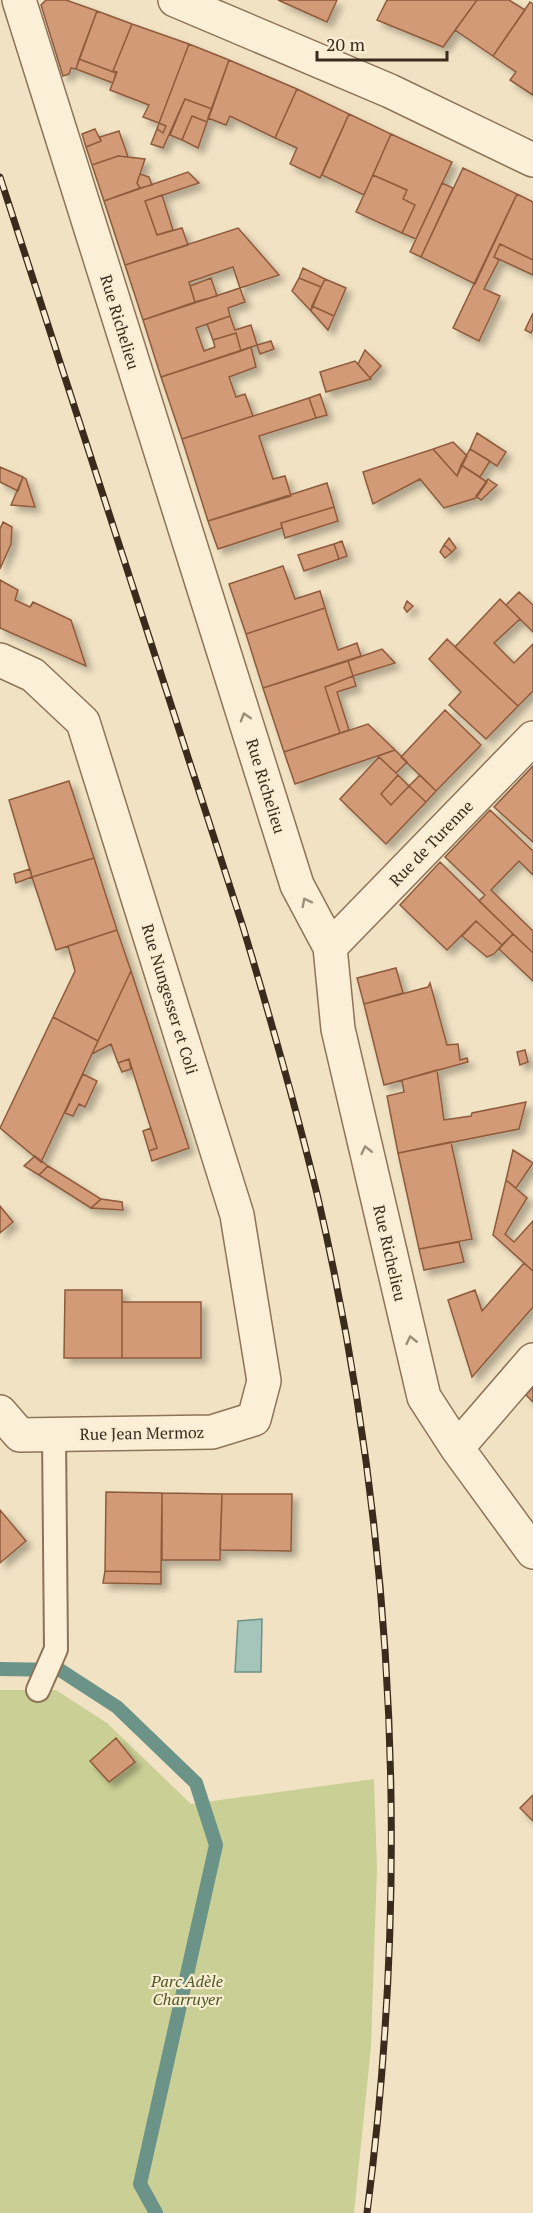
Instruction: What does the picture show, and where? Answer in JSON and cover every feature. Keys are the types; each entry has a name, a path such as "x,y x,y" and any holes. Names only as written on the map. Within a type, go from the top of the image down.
{"street":[{"name":"Rue Richelieu","path":"19,0 297,885 330,947 338,1029 424,1397 457,1448 533,1552"},
{"path":"175,0 390,90 532,158"},
{"name":"Rue Nungesser et Coli","path":"0,660 33,675 83,722 237,1215 264,1381"},
{"name":"Rue de Turenne","path":"330,947 533,738"},
{"path":"457,1448 533,1360"},
{"name":"Rue Jean Mermoz","path":"0,1412 20,1435 212,1432 254,1419 264,1381"}],"lane":[{"path":"38,1690 56,1649 54,1435"}],"green space":[{"name":"Parc Adèle Charruyer","path":"0,1690 56,1690 107,1723 191,1804 374,1779 377,1868 371,2047 354,2213 0,2213"}],"water":[{"path":"262,1619 261,1672 235,1672 238,1621"}],"building":[{"path":"46,0 66,0 97,11 76,69 71,68 69,74 63,76 41,5"},
{"path":"278,0 337,0 327,22"},
{"path":"387,0 477,0 443,47 377,20"},
{"path":"477,0 509,0 525,10 493,56 455,30"},
{"path":"530,2 533,4 533,95 510,80 516,72 493,56"},
{"path":"97,11 132,24 113,71 116,73 79,59"},
{"path":"132,24 189,44 159,123 143,117 149,105 110,90 117,72 113,71"},
{"path":"189,44 229,60 212,109 185,99 163,148 151,144 157,129 163,133 166,126 159,123"},
{"path":"79,59 116,73 113,83 76,69"},
{"path":"229,60 297,89 275,138 230,116 226,125 208,118"},
{"path":"297,89 349,114 320,178 290,164 297,148 275,138"},
{"path":"185,99 212,109 207,122 192,116 182,140 170,135"},
{"path":"349,114 391,134 364,195 322,175"},
{"path":"192,116 207,122 198,148 182,140"},
{"path":"159,123 166,126 163,133 157,129"},
{"path":"95,129 101,141 86,147 82,134"},
{"path":"119,131 128,157 118,156 92,165 86,147 101,141 100,137"},
{"path":"391,134 452,162 416,239 402,233 415,205 403,199 407,190 373,175"},
{"path":"118,156 145,159 137,183 140,188 104,201 92,165"},
{"path":"463,168 517,194 475,284 421,257"},
{"path":"188,172 199,183 145,201 157,235 182,228 188,245 125,265 104,201"},
{"path":"140,174 149,177 152,185 140,188 137,183"},
{"path":"373,175 407,190 403,199 415,205 402,233 356,212"},
{"path":"442,183 453,188 421,257 410,252"},
{"path":"517,194 533,202 533,260 500,244 494,257 499,260 484,289 500,296 479,341 453,328"},
{"path":"162,195 173,230 157,235 145,201"},
{"path":"238,228 279,275 240,288 233,267 189,282 195,302 143,320 125,265"},
{"path":"500,244 533,260 533,275 494,257"},
{"path":"303,268 325,279 321,287 299,278"},
{"path":"211,278 217,296 195,302 190,286"},
{"path":"299,278 321,287 311,311 292,291"},
{"path":"325,279 346,288 334,316 312,306"},
{"path":"240,288 245,302 228,308 230,316 196,328 204,351 215,347 213,340 236,333 241,351 161,377 143,320"},
{"path":"312,306 334,316 328,330 311,311"},
{"path":"533,313 533,329 531,333 525,330"},
{"path":"230,316 235,330 251,325 257,345 241,351 236,333 213,340 207,324"},
{"path":"271,341 274,349 260,354 257,345"},
{"path":"251,347 256,367 229,377 236,397 245,394 253,416 182,439 161,377"},
{"path":"365,350 381,366 370,378 358,364"},
{"path":"355,361 371,379 326,392 320,372"},
{"path":"320,394 327,415 316,418 309,398"},
{"path":"309,398 316,418 259,436 273,479 285,476 291,496 208,521 182,439"},
{"path":"477,433 506,452 497,466 470,449"},
{"path":"453,442 467,456 457,476 433,449"},
{"path":"433,449 457,476 461,465 487,482 476,498 444,508 420,479 373,504 363,472"},
{"path":"470,449 490,461 480,477 461,465"},
{"path":"0,467 23,477 18,491 0,482"},
{"path":"23,477 26,479 35,507 11,505"},
{"path":"488,479 497,485 481,500 476,496"},
{"path":"327,483 334,507 281,523 282,528 218,549 208,521"},
{"path":"334,507 338,521 285,538 281,523"},
{"path":"3,522 12,527 11,544 0,569 0,529"},
{"path":"449,538 456,548 452,552 444,545"},
{"path":"342,541 347,556 339,559 334,544"},
{"path":"334,544 339,559 304,571 298,555"},
{"path":"444,545 452,552 445,558 440,552"},
{"path":"283,566 295,599 320,591 325,608 246,634 229,584"},
{"path":"0,580 18,590 15,600 30,607 33,602 71,620 86,666 0,628"},
{"path":"519,592 533,605 533,632 506,605"},
{"path":"500,599 520,619 494,643 514,663 533,644 533,691 518,706 455,647"},
{"path":"407,601 413,606 407,612 404,608"},
{"path":"325,608 338,650 357,643 361,656 263,688 246,634"},
{"path":"447,639 518,706 486,739 449,705 461,692 429,659"},
{"path":"382,649 395,663 353,676 348,661"},
{"path":"348,661 353,676 325,687 340,733 284,752 263,688"},
{"path":"353,676 356,686 337,692 349,730 340,733 325,687"},
{"path":"445,710 481,745 436,791 401,757"},
{"path":"368,724 395,750 295,784 284,752"},
{"path":"395,750 407,762 396,773 378,756"},
{"path":"379,757 398,775 381,794 391,805 409,786 426,802 386,844 340,799"},
{"path":"533,766 533,842 494,807"},
{"path":"398,775 409,786 391,805 381,794"},
{"path":"420,775 436,791 426,802 409,786"},
{"path":"69,781 94,858 32,877 9,800"},
{"path":"490,810 533,851 533,875 519,861 491,890 533,931 533,953 479,901 485,895 445,857"},
{"path":"94,858 117,930 56,950 32,877"},
{"path":"440,862 513,934 502,945 476,921 447,950 400,905"},
{"path":"30,869 32,877 16,883 14,874"},
{"path":"476,921 502,945 494,954 487,957 462,936"},
{"path":"117,930 131,971 98,1041 53,1017 75,971 68,946"},
{"path":"513,934 533,953 533,981 499,949"},
{"path":"396,968 403,993 364,1004 357,978"},
{"path":"131,971 189,1148 152,1161 149,1151 157,1148 129,1059 118,1063 111,1044 92,1054"},
{"path":"430,983 447,1045 458,1044 460,1060 467,1058 468,1062 384,1085 364,1004 428,987"},
{"path":"53,1017 98,1041 41,1162 0,1128"},
{"path":"525,1050 528,1062 520,1065 517,1052"},
{"path":"129,1059 131,1069 122,1072 118,1063"},
{"path":"437,1070 444,1120 471,1116 472,1113 526,1102 519,1129 398,1153 387,1096 404,1092 402,1080"},
{"path":"83,1074 97,1081 85,1107 79,1104 73,1116 65,1113"},
{"path":"151,1128 157,1148 149,1151 143,1131"},
{"path":"451,1142 472,1239 419,1249 398,1153"},
{"path":"513,1150 533,1163 516,1188 506,1180"},
{"path":"35,1156 48,1166 39,1175 24,1166"},
{"path":"48,1166 101,1199 91,1208 39,1175"},
{"path":"506,1180 527,1198 505,1234 514,1242 533,1221 533,1271 493,1235"},
{"path":"101,1199 122,1202 123,1210 91,1208"},
{"path":"0,1206 13,1222 0,1233"},
{"path":"459,1242 464,1262 424,1270 419,1249"},
{"path":"524,1263 533,1271 533,1307 472,1377 448,1300 475,1290 482,1311"},
{"path":"65,1290 122,1290 122,1358 64,1358"},
{"path":"122,1302 201,1302 201,1358 122,1358"},
{"path":"533,1387 533,1402 526,1395"},
{"path":"106,1492 162,1493 161,1572 105,1571"},
{"path":"162,1493 222,1494 220,1560 162,1560"},
{"path":"222,1494 292,1494 291,1551 220,1550"},
{"path":"0,1510 26,1541 0,1563"},
{"path":"105,1571 161,1572 161,1584 103,1583"},
{"path":"116,1738 135,1762 109,1782 90,1761"},
{"path":"533,1795 533,1821 520,1808"}],"waterway":[{"path":"0,1669 60,1670 117,1707 196,1783 216,1845 140,2184 156,2213"}],"railway":[{"path":"0,177 243,927 310,1164 344,1324 364,1450 379,1577 388,1704 391,1831 389,1958 381,2086 367,2213"}]}
